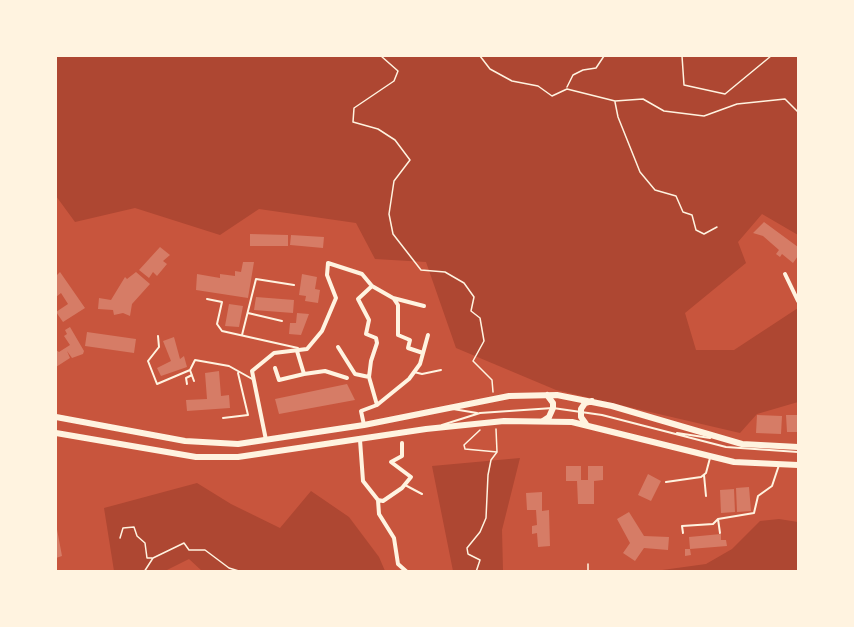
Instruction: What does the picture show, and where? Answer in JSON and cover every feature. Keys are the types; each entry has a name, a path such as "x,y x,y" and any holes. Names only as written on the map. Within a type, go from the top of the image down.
{"main road":[{"path":"56,417 185,441 229,444 266,441 364,425 510,396 546,394 592,401 742,444 798,447"},
{"path":"542,421 549,417 553,408 553,403 546,394"},
{"path":"587,425 580,417 580,411 585,403 592,401"},
{"path":"56,433 196,457 248,456 426,429 504,421 542,421 587,425 710,457 748,464 798,465"}],"street":[{"path":"266,441 252,372 274,353 307,349 322,331 336,298 327,274 328,263 362,274 372,286 393,298 424,306"},
{"path":"785,274 798,301"},
{"path":"372,286 358,299 369,321 366,334 376,338 377,344 371,361 369,378 377,405"},
{"path":"393,298 398,305 398,335 410,340 408,348 423,353"},
{"path":"364,425 361,411 377,405 414,372 428,336"},
{"path":"338,347 355,374 369,378"},
{"path":"297,351 304,374"},
{"path":"275,368 279,380 325,371 347,378"},
{"path":"360,440 363,481 378,500 379,514 394,538 398,564 407,572"},
{"path":"378,500 383,501 405,485 411,477 391,462 402,456 402,443"}],"lane":[{"path":"242,335 256,279 294,285"},
{"path":"207,299 222,302 217,324 222,331 303,350"},
{"path":"248,313 282,321"},
{"path":"158,336 159,347 148,361 157,384 190,370 195,360 229,366 254,380"},
{"path":"414,372 422,374 441,369"},
{"path":"190,370 194,381"},
{"path":"223,418 248,415 238,373"},
{"path":"188,384 186,378 192,375"},
{"path":"450,409 480,413 553,408 580,411 726,447 798,452"},
{"path":"426,429 480,413"},
{"path":"668,432 727,440"},
{"path":"706,496 704,474 710,457"},
{"path":"683,533 682,525 713,524 718,519 754,513 758,496 772,486 779,465"},
{"path":"666,482 704,474"},
{"path":"405,485 422,494"},
{"path":"718,519 720,533"}],"path":[{"path":"365,56 381,56 398,71 394,81 354,108 353,122 378,129 395,140 410,160 394,181 388,214 393,234 421,270 445,272 464,284 474,297 471,311 480,318 484,341 473,361 492,380"},
{"path":"480,56 490,69 512,81 538,86 552,96 567,88 573,75 583,70 596,68 604,56"},
{"path":"682,56 684,85 725,94 771,56"},
{"path":"567,88 615,101 644,99 664,111 704,116 737,104 784,99 798,112"},
{"path":"615,101 618,117 640,172 655,190 676,196 683,212 692,215 696,230 704,234 717,227"},
{"path":"476,572 480,560 468,554 467,548 480,532 486,518 488,475 491,460 497,452 465,449 464,445 482,429"},
{"path":"120,538 123,528 134,527 137,536 145,543 147,558 153,558 184,543 189,550 205,550 229,568 242,572"},
{"path":"144,572 153,558"},
{"path":"588,564 588,572"},
{"path":"250,572 265,572"}],"shaded area":[{"path":"56,56 798,56 798,235 762,214 738,242 746,263 685,313 696,350 734,350 798,308 798,402 757,414 740,433 556,390 456,348 426,262 375,259 356,223 259,209 220,235 135,208 75,222 56,196"},
{"path":"520,458 502,530 503,571 453,571 432,466"},
{"path":"197,483 231,504 280,528 311,491 349,517 379,557 385,571 202,571 189,559 165,571 114,571 104,508"},
{"path":"779,519 798,522 798,571 655,571 706,564 732,549 760,521"}],"building":[{"path":"764,222 798,247 798,256 793,263 782,254 780,257 776,254 779,250 763,236 753,233"},
{"path":"250,234 288,235 288,246 250,246"},
{"path":"291,235 324,237 323,248 290,245"},
{"path":"160,247 170,255 163,261 167,264 157,276 153,272 149,278 139,270"},
{"path":"243,262 254,262 248,298 196,290 197,274 220,278 220,274 235,276 235,271 241,272"},
{"path":"60,272 85,308 63,322 56,312 68,304 61,293 56,297 56,276"},
{"path":"136,272 150,284 132,304 130,316 123,313 114,315 113,310 98,309 99,298 111,300 125,277 127,279"},
{"path":"302,274 317,277 315,289 320,290 318,303 305,301 306,296 299,295"},
{"path":"256,297 294,300 293,313 254,310"},
{"path":"229,304 243,306 239,327 225,326"},
{"path":"297,313 309,314 301,335 289,334 290,323 296,323"},
{"path":"70,327 84,351 83,354 72,358 67,351 70,358 56,367 56,350 59,352 70,345 64,336 67,334 65,330"},
{"path":"87,332 136,339 134,353 85,346"},
{"path":"174,337 180,359 184,356 187,367 161,376 157,368 171,361 163,341"},
{"path":"219,371 221,396 229,395 230,408 187,411 186,400 207,399 205,373"},
{"path":"347,384 355,400 279,414 275,399"},
{"path":"757,415 782,416 781,434 756,433"},
{"path":"786,415 797,415 798,432 787,432"},
{"path":"566,466 581,466 581,480 588,480 588,466 603,466 603,480 594,481 594,504 578,504 577,481 566,481"},
{"path":"648,474 661,481 651,501 638,495"},
{"path":"749,487 751,511 737,512 736,488"},
{"path":"734,489 735,512 721,513 720,490"},
{"path":"542,492 542,511 549,510 550,546 538,547 537,533 532,534 532,526 537,525 536,510 527,510 526,493"},
{"path":"629,512 644,536 669,537 668,550 644,548 635,561 623,553 630,543 617,519"},
{"path":"56,524 62,556 56,558"},
{"path":"721,534 721,540 726,540 727,546 690,549 689,537"},
{"path":"685,549 690,549 691,555 685,556"}]}
